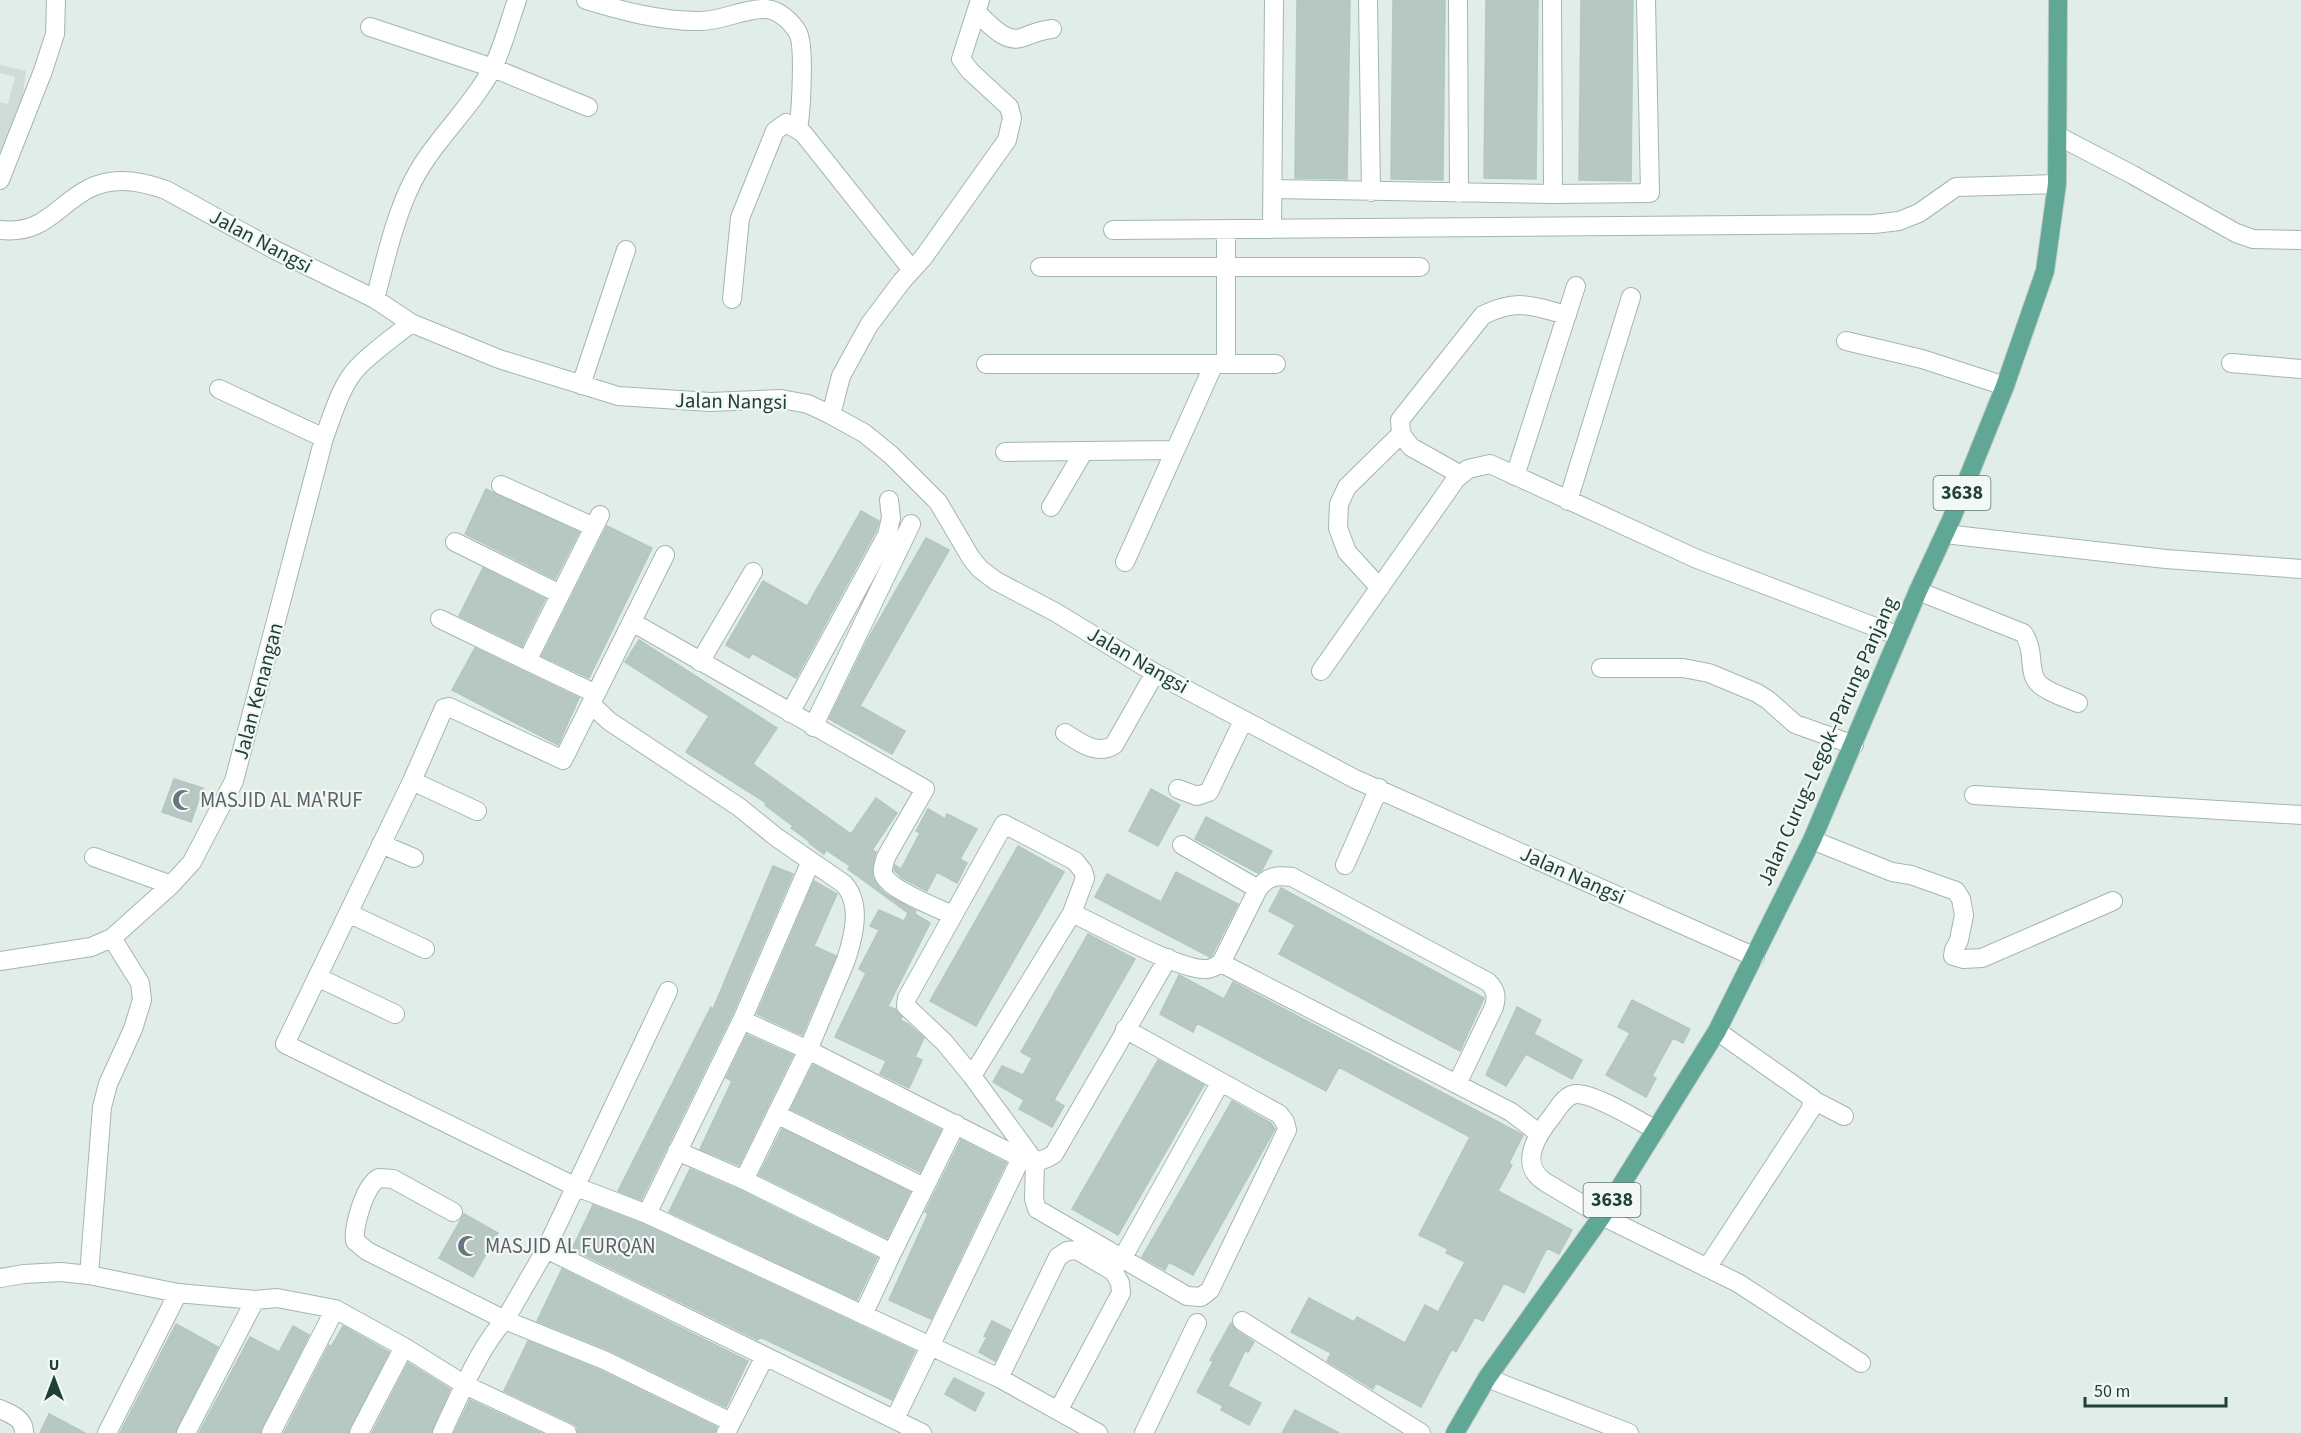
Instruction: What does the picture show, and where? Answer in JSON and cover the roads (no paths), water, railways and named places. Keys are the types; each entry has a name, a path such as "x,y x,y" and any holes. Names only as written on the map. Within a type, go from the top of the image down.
{"main road":[{"name":"Jalan Curug–Legok–Parung Panjang","path":"1455,1433 1487,1378 1602,1216 1717,1031 1812,840 1918,591 1945,534 2005,386 2045,271 2057,184 2058,0"}],"street":[{"path":"0,180 39,82 55,33 56,0"},
{"path":"375,299 409,188 422,165 465,110 493,68 517,0"},
{"path":"586,0 667,20 701,22 768,9 785,16 799,34 801,108 798,129"},
{"path":"1272,229 1274,0"},
{"path":"1368,0 1371,192"},
{"path":"1458,0 1459,193"},
{"path":"1552,0 1553,194"},
{"path":"1273,189 1553,194 1650,193 1646,0"},
{"path":"978,6 1004,37 1021,38 1034,32 1052,29"},
{"path":"831,415 841,376 869,325 952,218 1007,140 1012,118 1010,106 970,70 962,59 978,6"},
{"path":"370,27 493,68 588,107"},
{"path":"732,299 740,218 776,131 786,123 798,129 912,270"},
{"path":"2058,136 2236,233 2253,239 2301,240"},
{"name":"Jalan Nangsi","path":"0,230 27,228 41,224 90,188 131,180 147,183 166,190 275,250 375,299 411,324 500,359 618,396 710,402 781,399 808,404 864,433 891,455 938,502 970,558 980,569 1155,673 1355,779 1755,957"},
{"path":"1113,230 1874,224 1899,221 1919,213 1956,187 2057,184"},
{"path":"1125,562 1175,450 1220,364 1227,229"},
{"path":"581,385 626,250"},
{"path":"1040,267 1420,267"},
{"path":"1515,476 1576,286"},
{"path":"1568,501 1631,297"},
{"path":"1461,475 1411,447 1401,434 1400,420 1483,315 1502,306 1522,303 1567,315"},
{"name":"Jalan Kenangan","path":"0,961 91,947 112,938 171,885 192,862 234,781 324,438 345,387 358,367 411,324"},
{"path":"1846,341 1922,359 2005,386"},
{"path":"2231,363 2301,369"},
{"path":"986,364 1276,364"},
{"path":"219,389 324,438"},
{"path":"1380,588 1347,552 1338,528 1339,504 1347,487 1401,434"},
{"path":"1005,452 1175,450"},
{"path":"1051,507 1084,451"},
{"path":"1321,671 1456,479 1478,465 1490,464 1697,559 1899,636"},
{"path":"501,485 597,521 527,661"},
{"path":"802,720 887,535 891,518 889,500"},
{"path":"802,720 911,524"},
{"path":"1945,534 2166,559 2301,569"},
{"path":"455,542 560,594"},
{"path":"665,555 563,760 446,706 285,1044 574,1186 647,1214 999,1378 1098,1433"},
{"path":"700,662 753,572"},
{"path":"1918,591 2024,633 2031,643 2032,671 2038,683 2078,703"},
{"path":"441,619 527,661 594,699 609,721 746,812 844,884 850,891 856,904 848,952 808,1050 744,1180"},
{"path":"632,622 925,789 886,857 883,874 896,888 952,915"},
{"path":"1601,668 1683,668 1710,673 1757,693 1795,724 1854,745"},
{"path":"1065,733 1093,749 1104,750 1114,745 1155,673"},
{"path":"1178,789 1197,796 1209,792 1243,721"},
{"path":"412,781 477,811"},
{"path":"1345,866 1379,788"},
{"path":"1974,795 2301,815"},
{"path":"972,1076 1072,913 1085,878 1075,861 1004,824 907,998 906,1006 944,1042 972,1076 1028,1160 1037,1209 1187,1296 1201,1297 1210,1290 1287,1130 1286,1122 1280,1114 1125,1029"},
{"path":"1812,840 1892,872 1911,874 1956,891 1961,899 1964,915 1959,940 1953,953 1953,956 1957,958 1982,958 2113,901"},
{"path":"381,843 414,858"},
{"path":"1182,845 1258,889"},
{"path":"94,857 171,885"},
{"path":"647,1214 742,1020 811,861"},
{"path":"1072,913 1167,958 1204,970 1221,963 1258,889 1265,880 1273,876 1292,877 1488,982 1496,993 1496,999 1457,1084"},
{"path":"348,913 425,950"},
{"path":"89,1275 102,1107 108,1084 133,1029 142,1000 140,983 112,938"},
{"path":"742,1020 808,1050 1028,1160 1046,1159 1054,1155 1167,958"},
{"path":"1221,963 1511,1112 1538,1135"},
{"path":"317,977 395,1014"},
{"path":"442,1433 465,1385 497,1328 505,1320 546,1249 668,992"},
{"path":"1717,1031 1813,1100 1844,1116"},
{"path":"1122,1259 1220,1083"},
{"path":"1656,1130 1591,1097 1574,1094 1566,1098 1538,1135 1532,1166 1538,1177 1602,1216 1738,1283 1861,1363"},
{"path":"1707,1268 1811,1109 1813,1100"},
{"path":"776,1114 924,1187"},
{"path":"863,1315 891,1253 956,1124"},
{"path":"677,1151 744,1180 891,1253"},
{"path":"895,1419 930,1346 1028,1160"},
{"path":"453,1212 393,1179 379,1178 370,1185 355,1227 355,1241 367,1251 505,1320 604,1360 729,1428 765,1358"},
{"path":"546,1249 922,1433"},
{"path":"999,1378 1058,1257 1067,1251 1077,1250 1114,1272 1120,1283 1121,1293 1058,1411"},
{"path":"0,1278 41,1272 89,1275 178,1293 255,1300 277,1298 335,1309 404,1347 465,1385 567,1433"},
{"path":"107,1433 178,1293"},
{"path":"186,1433 255,1300"},
{"path":"272,1433 335,1309"},
{"path":"1242,1321 1421,1433"},
{"path":"1144,1433 1197,1323"},
{"path":"359,1433 404,1347"},
{"path":"1487,1378 1629,1433"},
{"path":"0,1409 19,1419 24,1433"}],"place":[{"name":"MASJID AL MA'RUF","path":"183,800"},
{"name":"MASJID AL FURQAN","path":"468,1246"}]}
